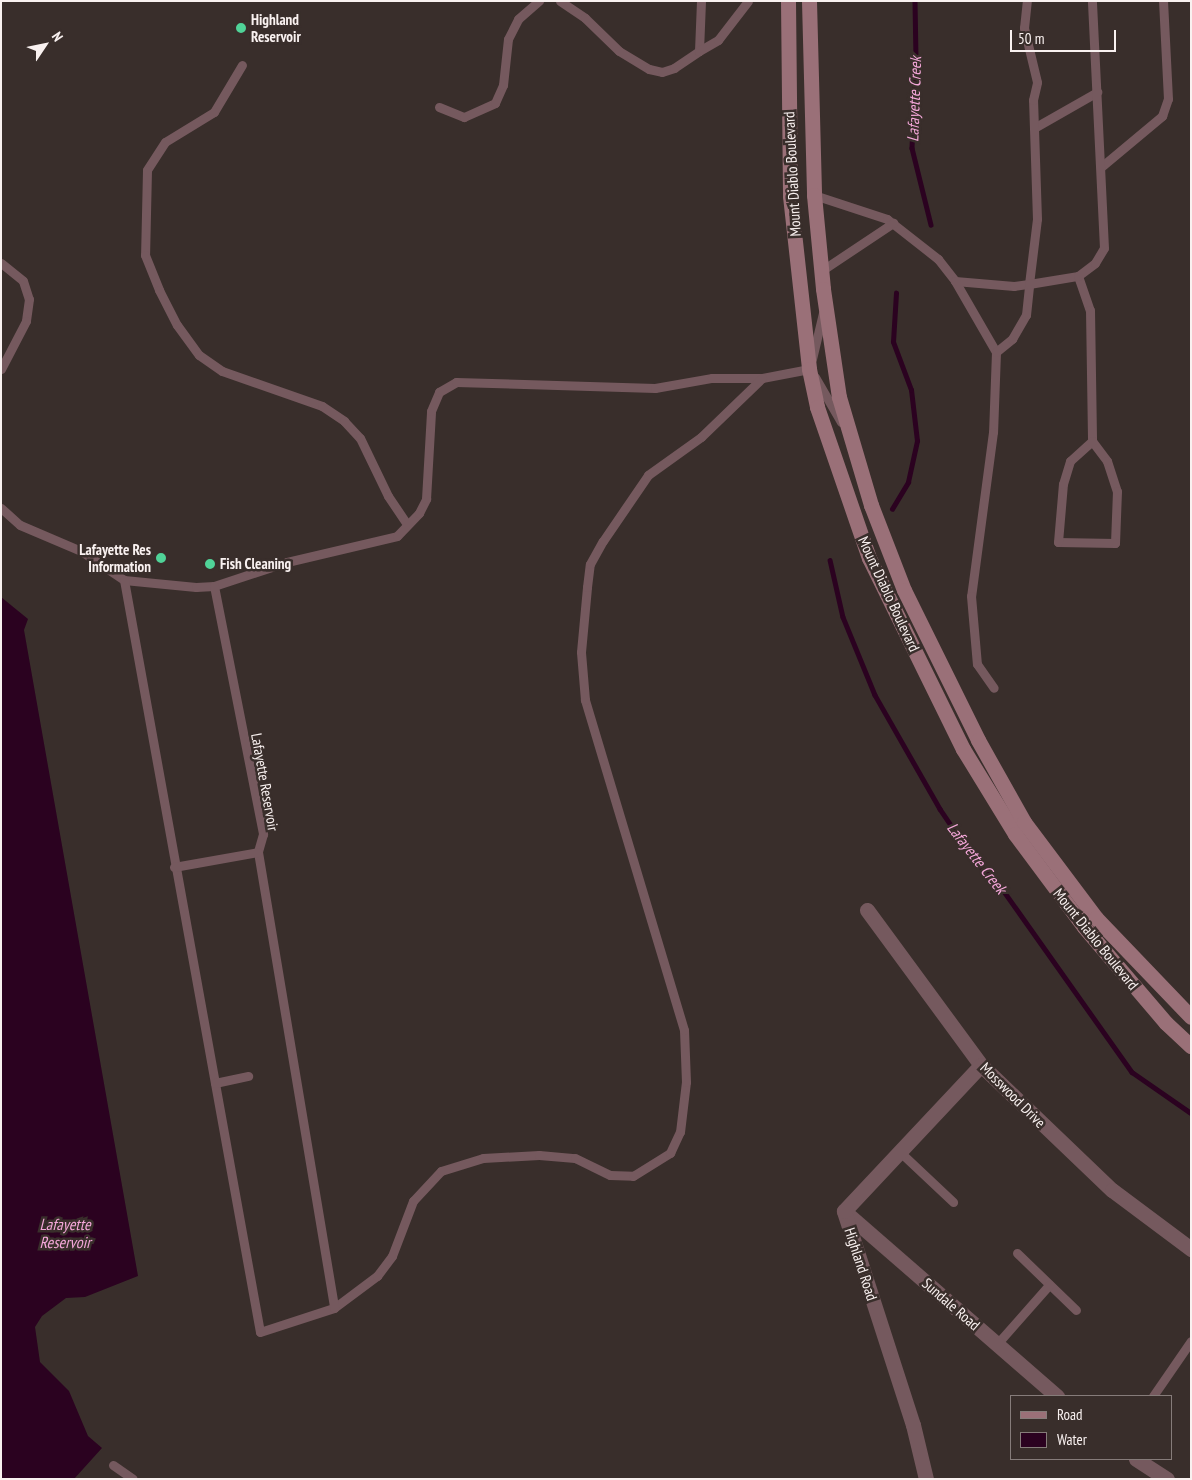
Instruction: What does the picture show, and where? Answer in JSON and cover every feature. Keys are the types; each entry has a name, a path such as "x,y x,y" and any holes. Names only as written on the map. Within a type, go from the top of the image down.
{"main road":[{"name":"Mount Diablo Boulevard","path":"788,1 790,196 810,369 817,407 869,558 963,749 1015,834 1084,927 1166,1023 1191,1046"},
{"name":"Mount Diablo Boulevard","path":"809,1 814,195 825,303 839,397 871,504 904,590 978,740 1024,822 1096,918 1191,1017"}],"street":[{"name":"Mosswood Drive","path":"867,910 981,1065 1112,1190 1191,1249"},
{"name":"Highland Road","path":"926,1479 912,1424 844,1211 981,1065"},
{"name":"Sundale Road","path":"844,1211 1056,1395"},
{"path":"1138,1460 1167,1479"}],"lane":[{"path":"439,107 464,117 495,103 503,85 508,38 518,19 539,1"},
{"path":"560,1 585,18 619,51 649,69 662,72 674,68 718,40 748,1"},
{"path":"699,51 701,1"},
{"path":"996,352 1012,339 1026,315 1037,218 1033,100 1038,82 1024,28 1027,1"},
{"path":"955,281 1014,286 1078,276 1096,262 1104,248 1102,167 1092,1"},
{"path":"1102,167 1162,116 1168,99 1163,1"},
{"path":"242,64 214,112 165,142 147,170 145,255 173,317 199,355 222,371 322,406 344,421 360,438 388,496 407,524"},
{"path":"1034,128 1097,92"},
{"path":"814,195 862,209 893,223 938,259 955,281 996,352 993,432 971,596 977,664 994,688"},
{"path":"821,270 893,223"},
{"path":"1,263 23,280 29,299 26,321 1,369"},
{"path":"1078,276 1090,310 1092,440 1107,461 1117,492 1115,543 1058,542 1063,484 1070,461 1092,440"},
{"path":"825,303 810,369 852,440"},
{"path":"1,508 20,525 81,551 124,580 196,588 214,586 287,562 398,536 419,513 426,499 432,411 439,392 456,382 654,388 712,378 762,378 810,369"},
{"path":"124,580 174,867 260,1332 334,1308 377,1276 392,1256 413,1201 441,1171 483,1158 539,1154 575,1158 610,1175 632,1176 670,1154 680,1132 686,1082 684,1030 585,700 580,652 589,572 603,541 648,475 701,437 762,378"},
{"name":"Lafayette Reservoir","path":"214,586 263,834 258,852 334,1308"},
{"path":"174,867 258,852"},
{"path":"215,1083 248,1076"},
{"path":"900,1152 953,1202"},
{"path":"1017,1254 1076,1310"},
{"path":"997,1344 1049,1284"},
{"path":"1154,1395 1191,1341"},
{"path":"113,1465 133,1479"}],"water":[{"name":"Lafayette Reservoir","path":"1,597 28,619 24,630 138,1276 85,1297 66,1298 42,1316 35,1327 40,1362 69,1391 88,1436 102,1448 74,1479 1,1479"}],"waterway":[{"name":"Lafayette Creek","path":"915,1 916,60 912,148 931,225"},
{"name":"Lafayette Creek","path":"892,509 908,482 917,441 911,390 893,342 896,293"},
{"name":"Lafayette Creek","path":"830,560 843,617 875,695 940,809 974,859 1003,890 1132,1072 1191,1113"}],"place":[{"name":"Highland Reservoir","path":"241,28"},
{"name":"Lafayette Res Information","path":"161,558"},
{"name":"Fish Cleaning","path":"210,564"}]}
